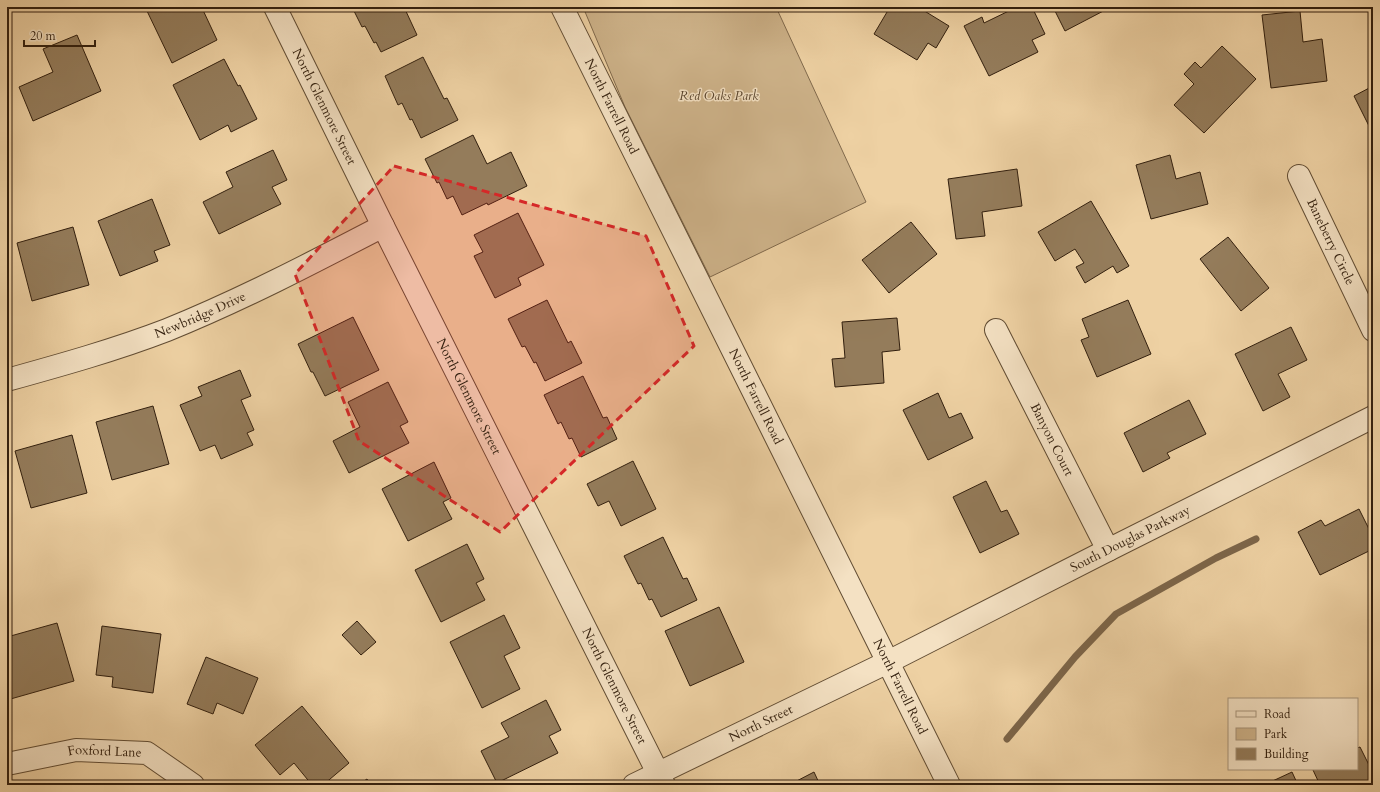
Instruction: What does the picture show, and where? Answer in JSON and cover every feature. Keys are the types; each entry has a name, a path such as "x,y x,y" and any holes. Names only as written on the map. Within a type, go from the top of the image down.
{"street":[{"name":"North Glenmore Street","path":"275,7 383,226 661,779"},
{"name":"North Farrell Road","path":"562,7 949,785"},
{"name":"Baneberry Circle","path":"1299,176 1373,330"},
{"name":"Newbridge Drive","path":"7,380 97,354 165,330 226,305 383,226"},
{"name":"Banyon Court","path":"996,330 1108,550"},
{"name":"South Douglas Parkway","path":"888,662 1373,417"},
{"name":"North Street","path":"634,785 661,779 888,662"},
{"name":"Foxford Lane","path":"7,764 76,750 147,753 193,785"}],"highlighted area":[{"path":"394,166 646,236 694,346 500,532 359,441 295,274"}],"green space":[{"name":"Red Oaks Park","path":"583,7 776,7 866,202 710,277 625,107"}],"building":[{"path":"155,7 194,7 196,11 202,8 217,40 172,63 147,11"},
{"path":"352,7 404,7 417,35 381,52 376,42 374,43 365,26 362,27"},
{"path":"890,7 918,7 949,26 936,48 928,43 917,60 874,34"},
{"path":"1017,7 1032,7 1045,34 1032,40 1038,52 989,76 964,26 982,17 984,23"},
{"path":"1053,7 1111,7 1065,31"},
{"path":"1300,11 1303,42 1322,39 1327,81 1271,88 1262,15"},
{"path":"77,35 101,91 33,121 19,87 53,72 43,49"},
{"path":"1222,46 1256,79 1204,133 1174,105 1194,84 1184,74 1195,62 1201,68"},
{"path":"423,57 444,99 447,98 458,120 421,138 402,103 398,105 385,76"},
{"path":"224,59 238,86 240,85 257,119 231,132 228,125 200,140 173,85"},
{"path":"1373,86 1373,126 1370,128 1354,96"},
{"path":"7,118 11,129 7,130"},
{"path":"473,135 487,164 511,152 527,186 488,205 487,203 462,215 453,196 447,199 425,159"},
{"path":"273,150 287,180 272,187 281,204 219,234 203,202 233,187 226,172"},
{"path":"1170,155 1176,179 1200,172 1208,204 1151,219 1136,165"},
{"path":"1017,169 1022,206 982,212 985,236 956,239 948,179"},
{"path":"152,199 170,245 154,251 158,261 120,276 98,221"},
{"path":"1091,201 1129,266 1117,273 1113,266 1085,283 1076,267 1084,263 1075,249 1055,261 1038,232"},
{"path":"518,213 544,265 518,278 521,285 495,298 474,256 483,252 474,235"},
{"path":"911,222 937,254 889,293 862,260"},
{"path":"73,227 89,285 32,301 17,243"},
{"path":"1228,237 1269,288 1241,311 1200,259"},
{"path":"547,300 568,343 571,341 582,363 545,381 536,362 534,363 525,346 522,347 508,319"},
{"path":"1128,300 1151,354 1097,377 1081,340 1089,337 1082,319"},
{"path":"353,317 379,370 325,396 313,372 311,372 298,344"},
{"path":"897,318 900,350 882,352 884,383 835,387 832,359 845,358 842,322"},
{"path":"1291,327 1307,360 1278,374 1290,397 1263,411 1235,354"},
{"path":"240,370 251,396 241,400 254,430 247,433 253,445 221,459 215,445 200,451 180,405 202,396 198,387"},
{"path":"583,376 603,418 607,417 617,439 581,457 572,438 569,439 561,422 558,424 544,395"},
{"path":"388,382 408,422 400,426 409,443 349,473 333,441 360,427 348,402"},
{"path":"938,393 949,418 961,413 973,438 928,460 903,410"},
{"path":"1189,400 1206,434 1167,453 1170,458 1143,472 1124,433"},
{"path":"153,406 169,464 112,480 96,422"},
{"path":"72,435 87,493 31,508 15,451"},
{"path":"633,461 656,509 621,526 609,501 598,506 587,484"},
{"path":"434,462 451,498 443,502 452,519 408,541 382,489"},
{"path":"986,481 1001,512 1007,510 1019,534 980,553 953,497"},
{"path":"1359,509 1373,537 1373,549 1320,575 1298,532 1321,520 1325,526"},
{"path":"663,537 683,579 687,578 697,600 661,617 652,599 649,600 641,583 638,584 624,556"},
{"path":"467,544 484,579 476,583 485,600 441,622 415,570"},
{"path":"719,607 744,662 690,686 665,631"},
{"path":"504,615 520,648 504,656 520,689 482,708 450,642"},
{"path":"357,621 376,642 361,655 342,635"},
{"path":"57,623 74,681 7,700 7,637"},
{"path":"102,626 161,634 153,693 112,687 113,677 96,675"},
{"path":"206,657 258,678 243,714 217,703 213,714 187,704"},
{"path":"546,700 561,730 549,736 558,753 497,783 481,751 509,737 501,723"},
{"path":"302,706 349,763 323,785 312,785 294,763 280,775 255,745"},
{"path":"1360,747 1373,773 1373,785 1320,785 1313,770 1358,770 1358,748"},
{"path":"814,772 820,785 789,785"},
{"path":"1292,772 1298,785 1264,785"},
{"path":"367,779 371,785 358,785"}],"waterway":[{"path":"1007,739 1075,657 1116,614 1216,558 1256,539"}]}
